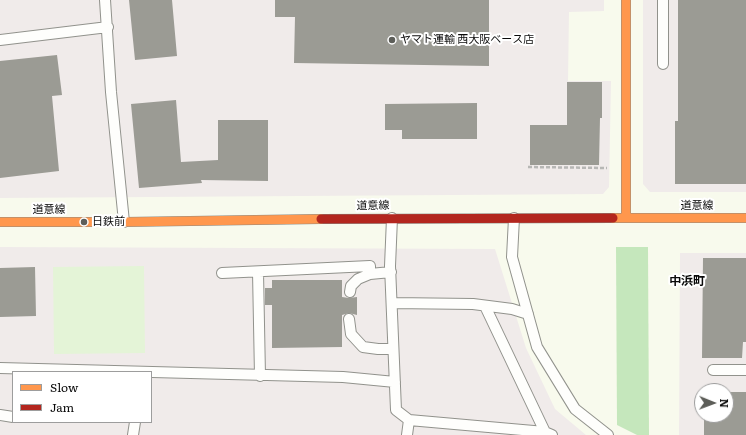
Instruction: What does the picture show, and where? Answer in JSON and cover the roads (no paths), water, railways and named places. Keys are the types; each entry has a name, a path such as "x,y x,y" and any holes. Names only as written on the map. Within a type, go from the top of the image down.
{"street":[{"path":"626,0 626,218"},
{"name":"道意線","path":"0,222 124,222 392,218 746,218"}],"lane":[{"path":"105,0 111,92 124,222"},
{"path":"663,0 663,64"},
{"path":"0,40 108,28"},
{"path":"392,218 391,272 396,410 408,420 548,434"},
{"path":"514,218 512,257 537,347 575,409 608,435"},
{"path":"222,273 370,266 370,274"},
{"path":"258,272 260,376"},
{"path":"350,292 351,286 358,279 370,274 391,272"},
{"path":"392,303 473,304 512,309 528,314"},
{"path":"485,306 548,434"},
{"path":"349,319 351,334 363,348 378,350 394,349"},
{"path":"0,368 104,371"},
{"path":"713,370 746,370"},
{"path":"152,372 343,377 395,382"},
{"path":"0,415 12,417"},
{"path":"407,435 408,420"},
{"path":"133,435 135,423"}],"place":[{"name":"ヤマト運輸 西大阪ベース店","path":"392,40"},
{"name":"日鉄前","path":"84,222"}],"district":[{"name":"中浜町","path":"687,281"}]}
